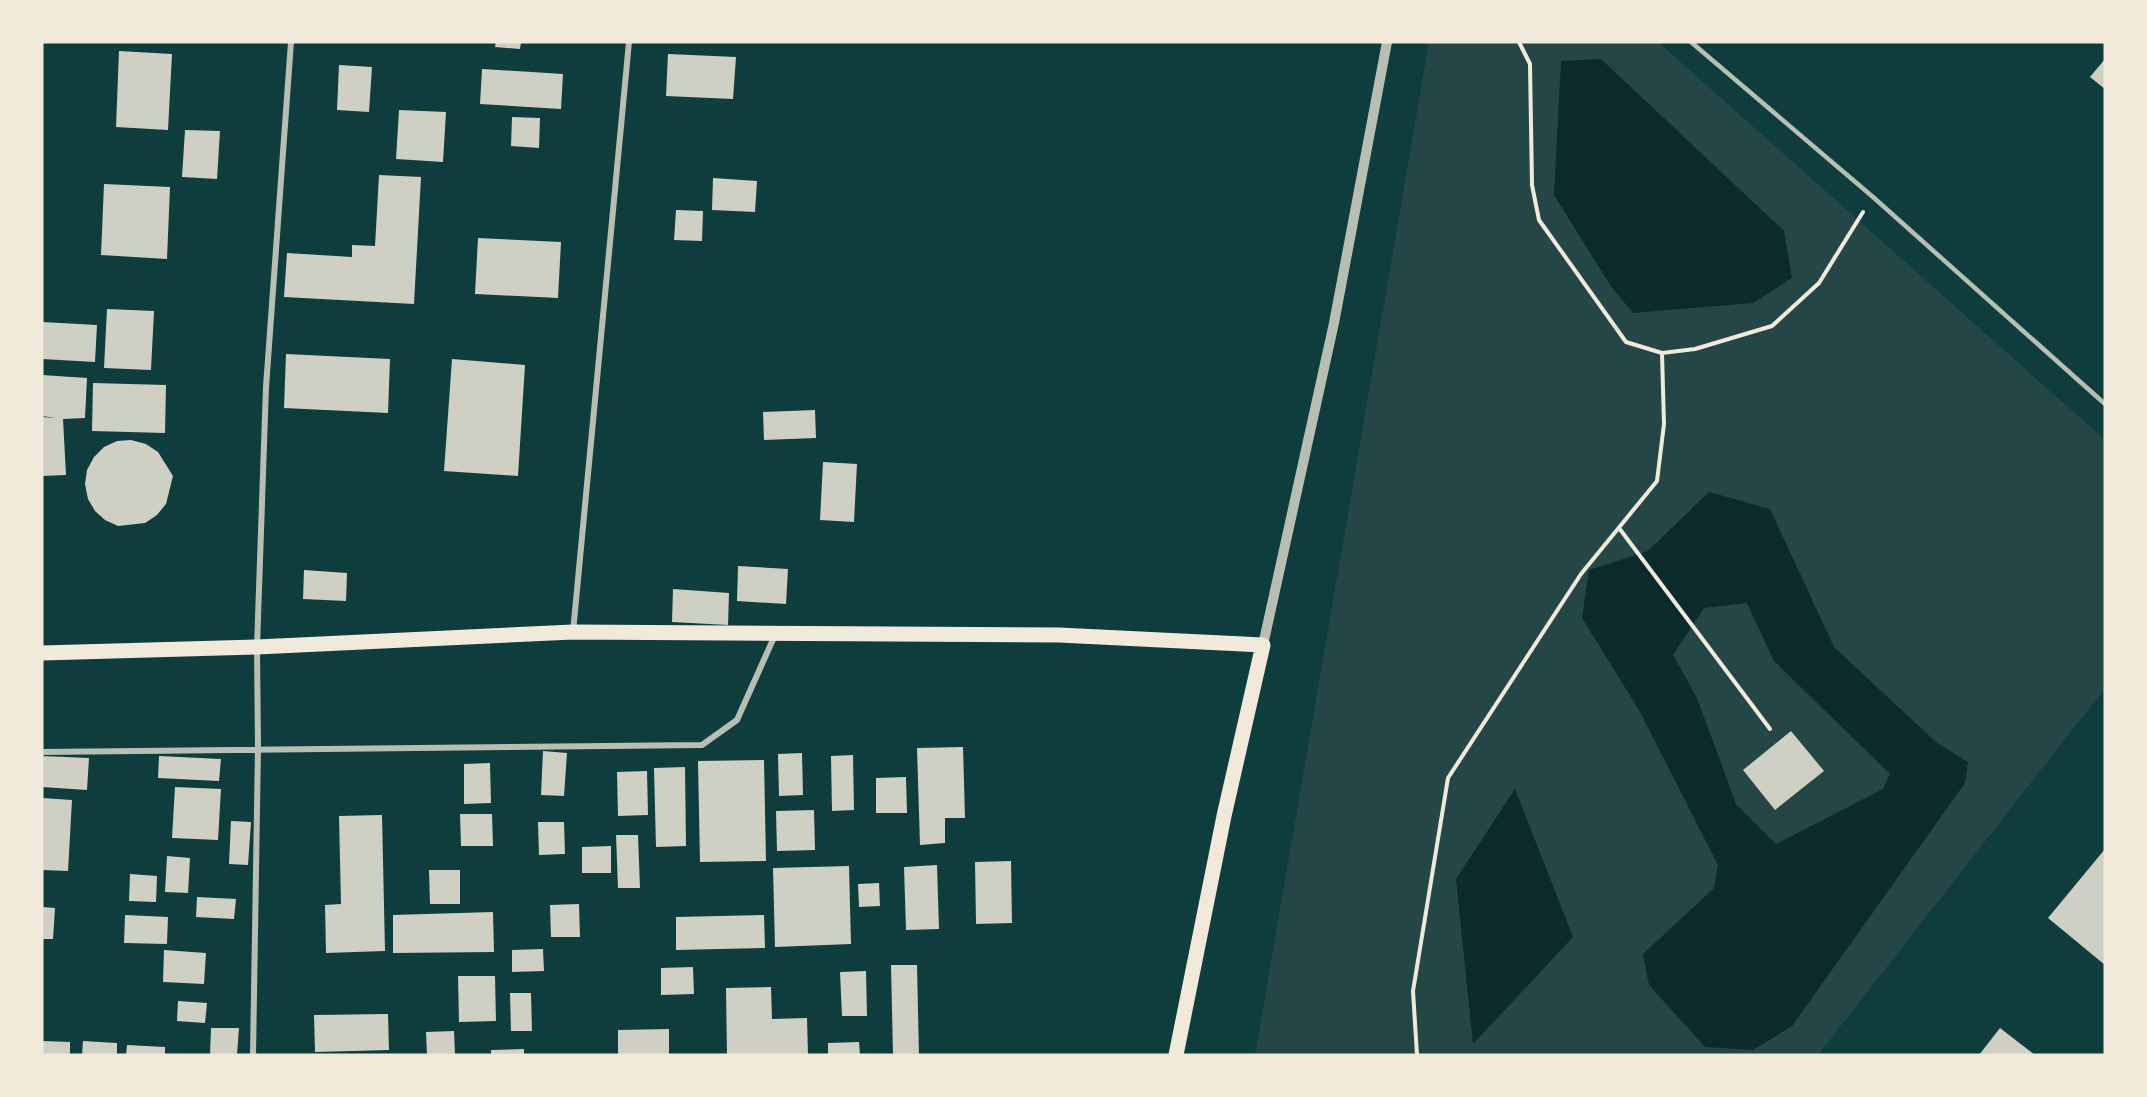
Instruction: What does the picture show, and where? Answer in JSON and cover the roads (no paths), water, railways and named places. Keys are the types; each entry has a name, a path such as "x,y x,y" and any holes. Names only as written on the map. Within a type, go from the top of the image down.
{"main road":[{"path":"42,653 257,647 573,632 1059,635 1263,645 1224,816 1176,1055"}],"street":[{"path":"253,1055 258,748 257,647 266,387 291,42"},
{"path":"573,632 629,42"},
{"path":"1263,645 1334,323 1387,42"},
{"path":"42,752 702,745 736,720 775,634"}],"lane":[{"path":"1691,42 1873,197 2105,404"}]}
